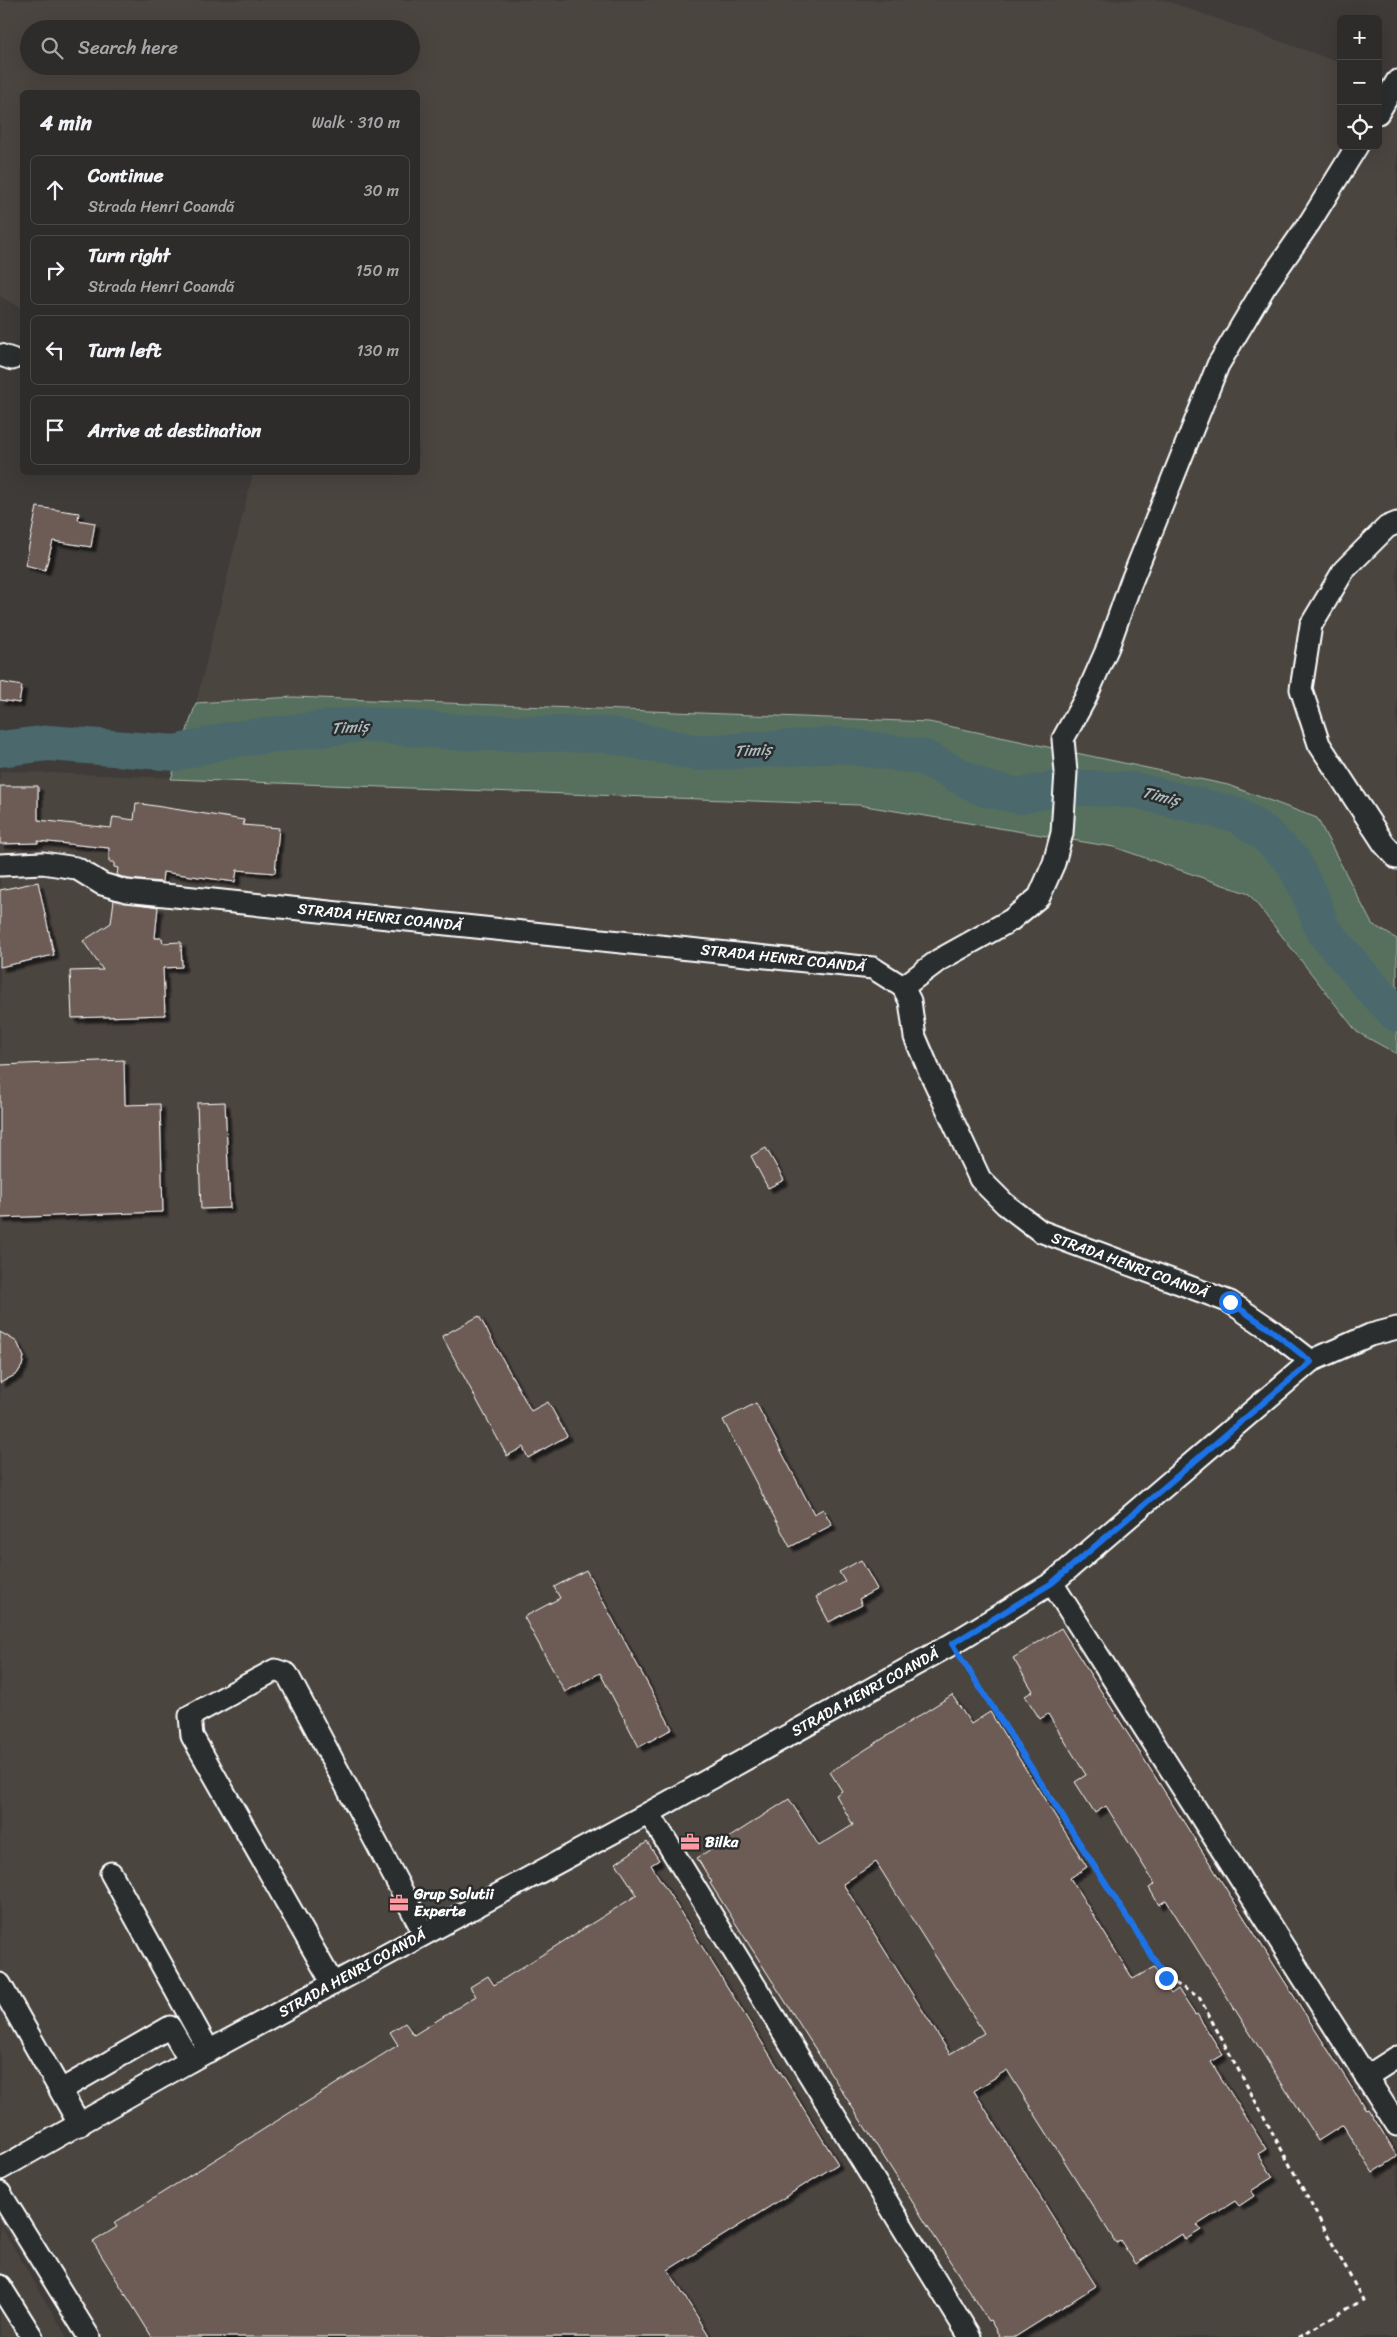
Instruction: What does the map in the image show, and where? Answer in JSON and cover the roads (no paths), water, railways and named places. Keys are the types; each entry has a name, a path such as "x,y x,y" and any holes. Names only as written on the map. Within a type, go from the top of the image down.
{"street":[{"path":"1382,106 1397,82"},
{"path":"903,987 939,960 1011,920 1039,897 1054,863 1062,833 1066,772 1063,740 1085,699 1108,648 1130,585 1218,365 1264,288 1310,222 1355,150"},
{"path":"1397,523 1387,527 1344,570 1310,625 1301,688 1319,744 1384,844 1397,858"},
{"name":"STRADA HENRI COANDĂ","path":"0,865 43,863 76,868 102,884 126,891 873,968 903,987 910,1001 915,1037 962,1143 980,1179 1005,1204 1040,1231 1230,1302 1271,1330 1311,1362 1052,1583 952,1644 649,1813 190,2061 0,2170"},
{"path":"1311,1362 1370,1335 1397,1328"},
{"path":"1052,1583 1397,2125"},
{"path":"332,1984 192,1736 190,1716 275,1670 287,1674 424,1933"},
{"path":"649,1813 970,2337"},
{"path":"110,1873 209,2051"},
{"path":"0,1984 80,2125"},
{"path":"61,2090 170,2027 190,2061"},
{"path":"1366,2077 1397,2057"},
{"path":"0,2193 89,2337"},
{"path":"0,2286 32,2337"}],"waterway":[{"name":"Timiș","path":"0,749 49,743 176,753 228,740 362,724 456,732 609,735 698,753 839,745 923,757 985,789 1021,796 1063,787 1134,790 1237,815 1264,833 1293,861 1312,899 1322,929 1372,988 1397,1014"}],"place":[{"name":"Bilka","path":"690,1842"},
{"name":"Grup Solutii Experte","path":"399,1903"}]}
